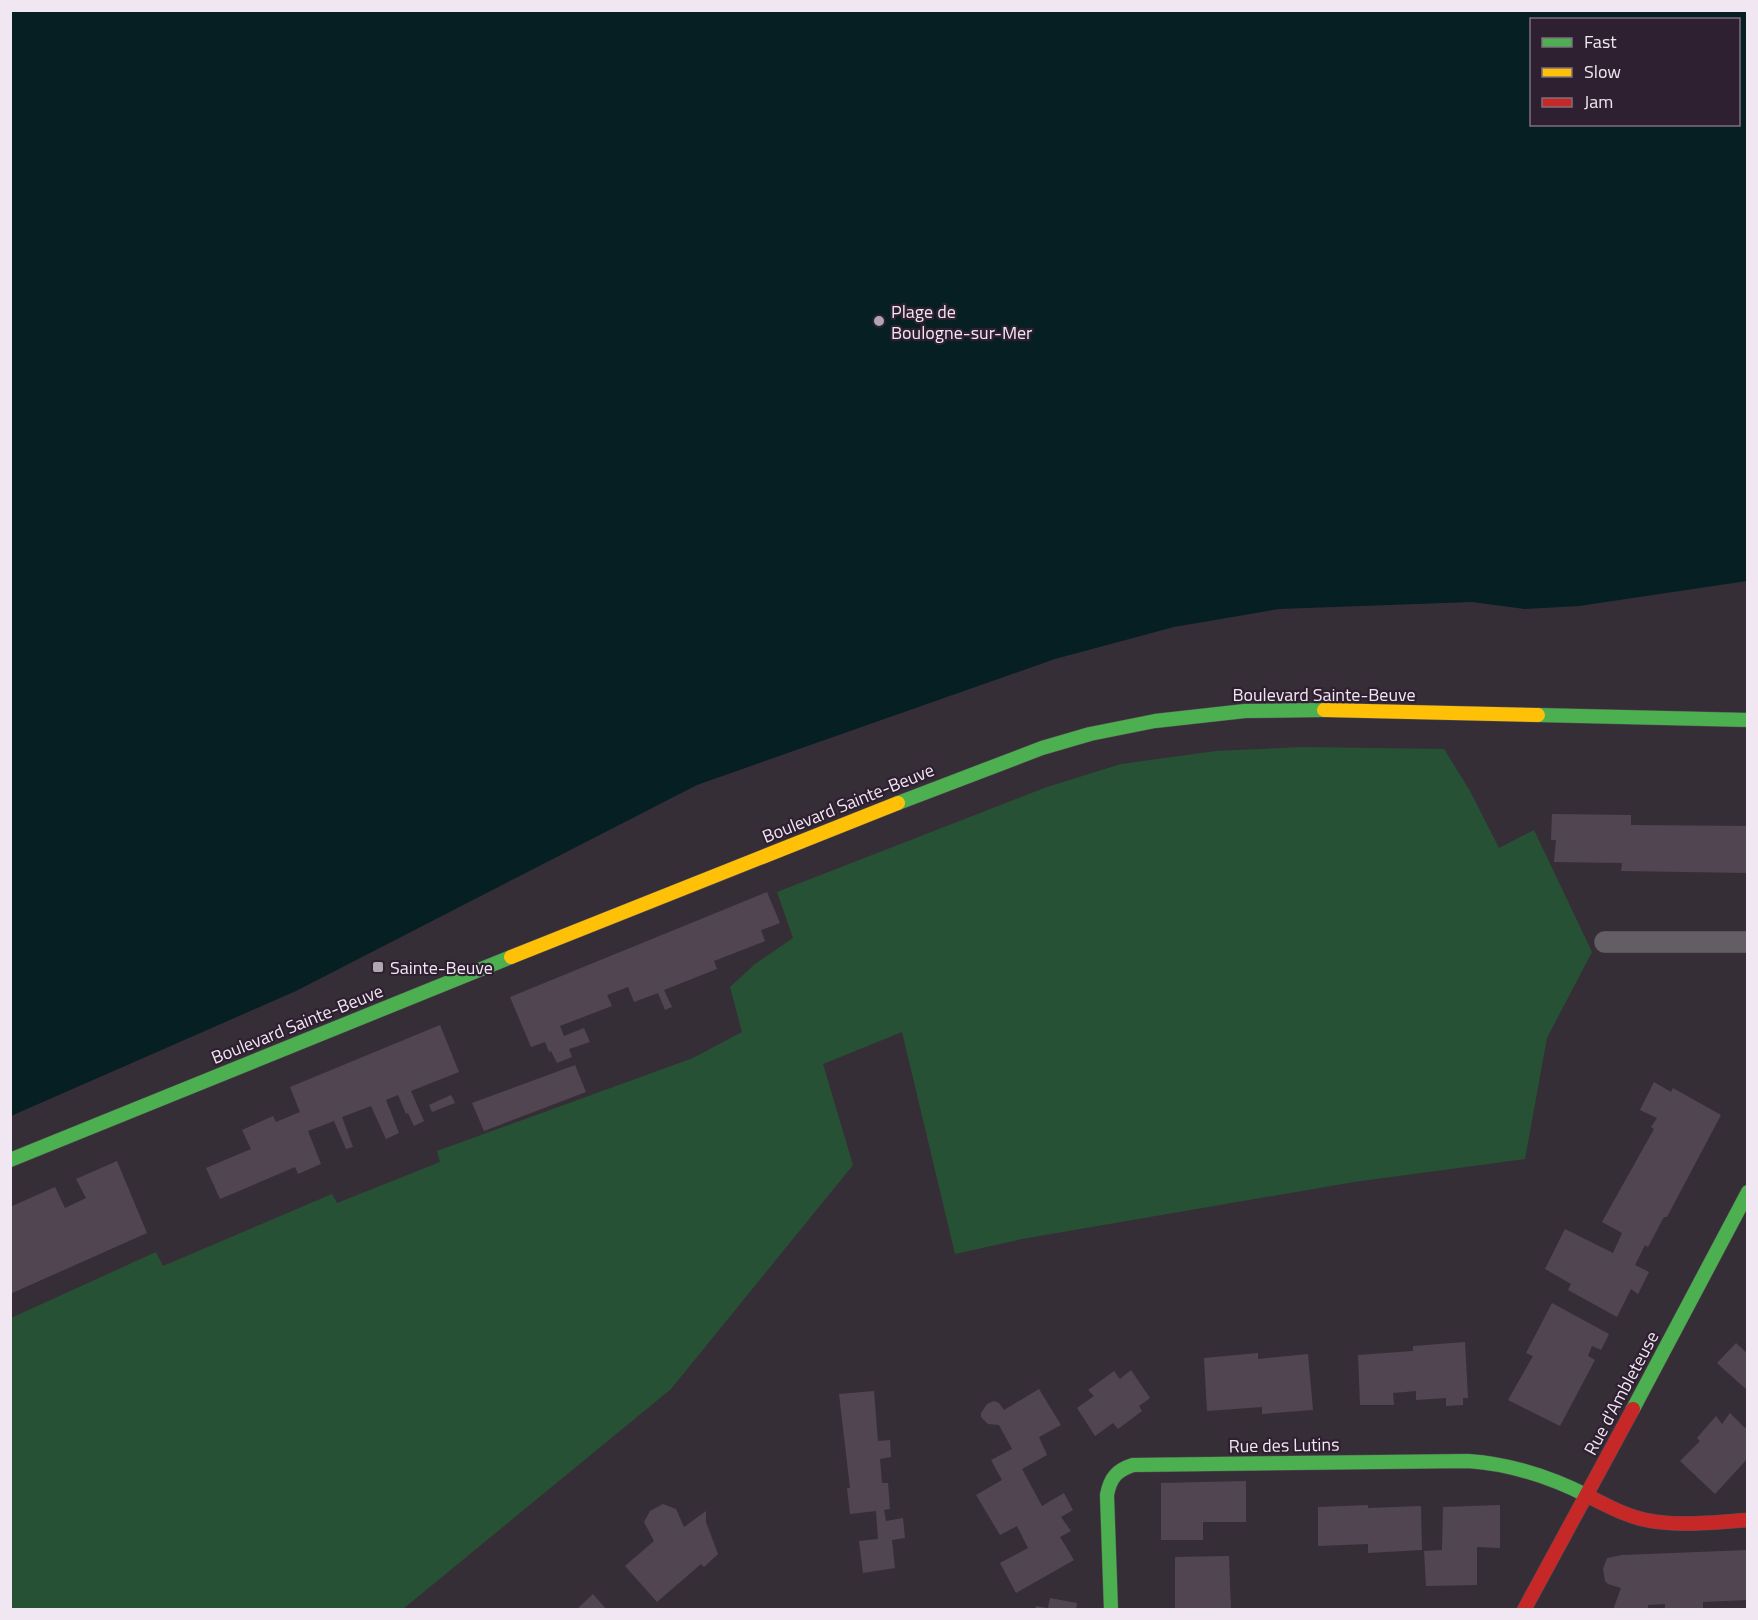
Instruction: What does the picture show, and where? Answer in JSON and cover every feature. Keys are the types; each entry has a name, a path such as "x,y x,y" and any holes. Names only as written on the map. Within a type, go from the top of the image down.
{"main road":[{"name":"Boulevard Sainte-Beuve","path":"10,1160 363,1016 922,793 1014,758 1090,734 1186,716 1277,710 1748,720"},
{"name":"Rue d'Ambleteuse","path":"1524,1610 1587,1497 1748,1192"},
{"name":"Rue des Lutins","path":"1111,1610 1107,1495 1114,1475 1121,1468 1133,1465 1491,1462 1528,1470 1563,1484 1611,1509 1647,1520 1692,1523 1748,1520"}],"lane":[{"path":"1605,942 1748,942"}],"green space":[{"path":"1302,747 1444,749 1470,791 1499,848 1534,830 1592,952 1547,1038 1525,1159 1354,1182 1022,1239 955,1254 902,1032 823,1064 853,1165 671,1389 403,1609 11,1609 11,1318 156,1252 163,1266 332,1194 337,1203 440,1162 437,1151 693,1058 742,1032 730,987 755,964 793,938 777,892 1047,787 1121,764 1216,751"}],"water":[{"name":"Plage de Boulogne-sur-Mer","path":"11,10 1747,11 1747,581 1579,606 1525,609 1472,602 1279,609 1174,627 1055,659 697,785 296,991 11,1116"}],"building":[{"path":"1552,814 1631,815 1631,825 1748,826 1748,873 1621,871 1622,863 1554,862 1556,840 1551,840"},
{"path":"767,892 780,923 761,930 765,941 714,961 717,969 664,990 672,1007 665,1010 658,993 634,1002 628,987 607,995 612,1006 560,1026 564,1036 584,1028 590,1042 569,1049 572,1057 557,1063 545,1042 531,1047 510,997"},
{"path":"440,1025 459,1072 411,1091 424,1121 414,1126 398,1095 386,1100 399,1133 386,1139 371,1106 342,1117 353,1147 346,1149 334,1121 308,1131 321,1164 298,1174 295,1167 220,1199 206,1168 251,1149 242,1130 273,1116 276,1122 300,1112 290,1087"},
{"path":"575,1065 586,1092 484,1131 472,1103"},
{"path":"1654,1082 1671,1092 1673,1088 1721,1115 1667,1217 1664,1217 1648,1247 1645,1245 1635,1265 1649,1272 1638,1294 1631,1289 1617,1317 1568,1290 1571,1284 1545,1269 1565,1229 1613,1253 1622,1233 1602,1222 1654,1129 1651,1127 1657,1118 1640,1110"},
{"path":"451,1095 455,1103 432,1112 429,1105"},
{"path":"117,1161 147,1233 10,1294 10,1207 55,1187 65,1208 86,1198 76,1179"},
{"path":"1552,1303 1609,1334 1601,1350 1592,1346 1588,1356 1595,1360 1560,1426 1508,1400 1533,1356 1526,1353"},
{"path":"1465,1342 1468,1398 1463,1398 1463,1405 1446,1406 1446,1398 1416,1400 1416,1391 1393,1393 1394,1405 1360,1405 1358,1355 1413,1351 1413,1346"},
{"path":"1736,1343 1748,1354 1748,1391 1717,1363"},
{"path":"1258,1353 1258,1359 1308,1354 1313,1410 1262,1414 1262,1407 1207,1411 1204,1358"},
{"path":"1131,1370 1150,1398 1139,1406 1142,1411 1118,1429 1113,1423 1095,1436 1077,1408 1094,1396 1088,1390 1114,1371 1120,1379"},
{"path":"1039,1389 1061,1425 1039,1437 1047,1455 1022,1469 1042,1506 1064,1493 1073,1510 1061,1517 1071,1531 1060,1537 1074,1560 1016,1593 1000,1563 1028,1548 1017,1526 1000,1535 976,1495 1002,1480 991,1460 1012,1449 999,1425 988,1424 981,1417 981,1413 987,1404 994,1401 999,1403 1004,1410"},
{"path":"874,1391 878,1441 890,1440 891,1457 880,1459 882,1483 888,1483 890,1509 884,1510 886,1521 903,1518 905,1538 892,1540 895,1568 863,1573 859,1541 878,1539 876,1511 850,1514 847,1488 850,1488 839,1394"},
{"path":"1730,1413 1745,1428 1748,1424 1748,1458 1715,1494 1680,1461 1700,1441 1697,1438 1716,1416 1722,1424"},
{"path":"1246,1481 1246,1522 1203,1522 1203,1540 1161,1540 1161,1483"},
{"path":"663,1504 676,1509 684,1527 706,1511 706,1522 718,1554 704,1567 701,1564 657,1602 625,1566 654,1541 644,1522 650,1511"},
{"path":"1368,1505 1368,1508 1421,1506 1422,1550 1368,1553 1368,1544 1318,1546 1318,1507"},
{"path":"1500,1505 1500,1548 1477,1547 1477,1585 1426,1586 1424,1551 1442,1550 1443,1507"},
{"path":"1748,1550 1748,1600 1703,1602 1703,1610 1665,1610 1665,1604 1648,1605 1648,1610 1613,1610 1621,1588 1605,1581 1603,1569 1607,1558 1622,1555"},
{"path":"1229,1556 1231,1610 1175,1610 1175,1557"},
{"path":"593,1594 607,1610 576,1610"},
{"path":"1050,1598 1077,1603 1076,1610 1035,1610 1036,1606 1048,1608"}],"traffic: fast":[{"path":"898,803 1042,748 1090,734 1155,721 1245,711 1324,710"},
{"path":"1538,715 1748,720"},
{"path":"10,1160 511,957"},
{"path":"1633,1409 1748,1192"},
{"path":"1111,1610 1107,1495 1115,1476 1123,1469 1133,1465 1468,1461 1500,1465 1531,1473 1561,1483 1590,1497"}],"traffic: slow":[{"path":"1324,710 1538,715"},
{"path":"511,957 898,803"}],"traffic: jam":[{"path":"1524,1610 1633,1409"},
{"path":"1590,1497 1631,1516 1658,1522 1697,1523 1748,1520"}],"place":[{"name":"Plage de Boulogne-sur-Mer","path":"879,321"},
{"name":"Sainte-Beuve","path":"378,967"}]}
